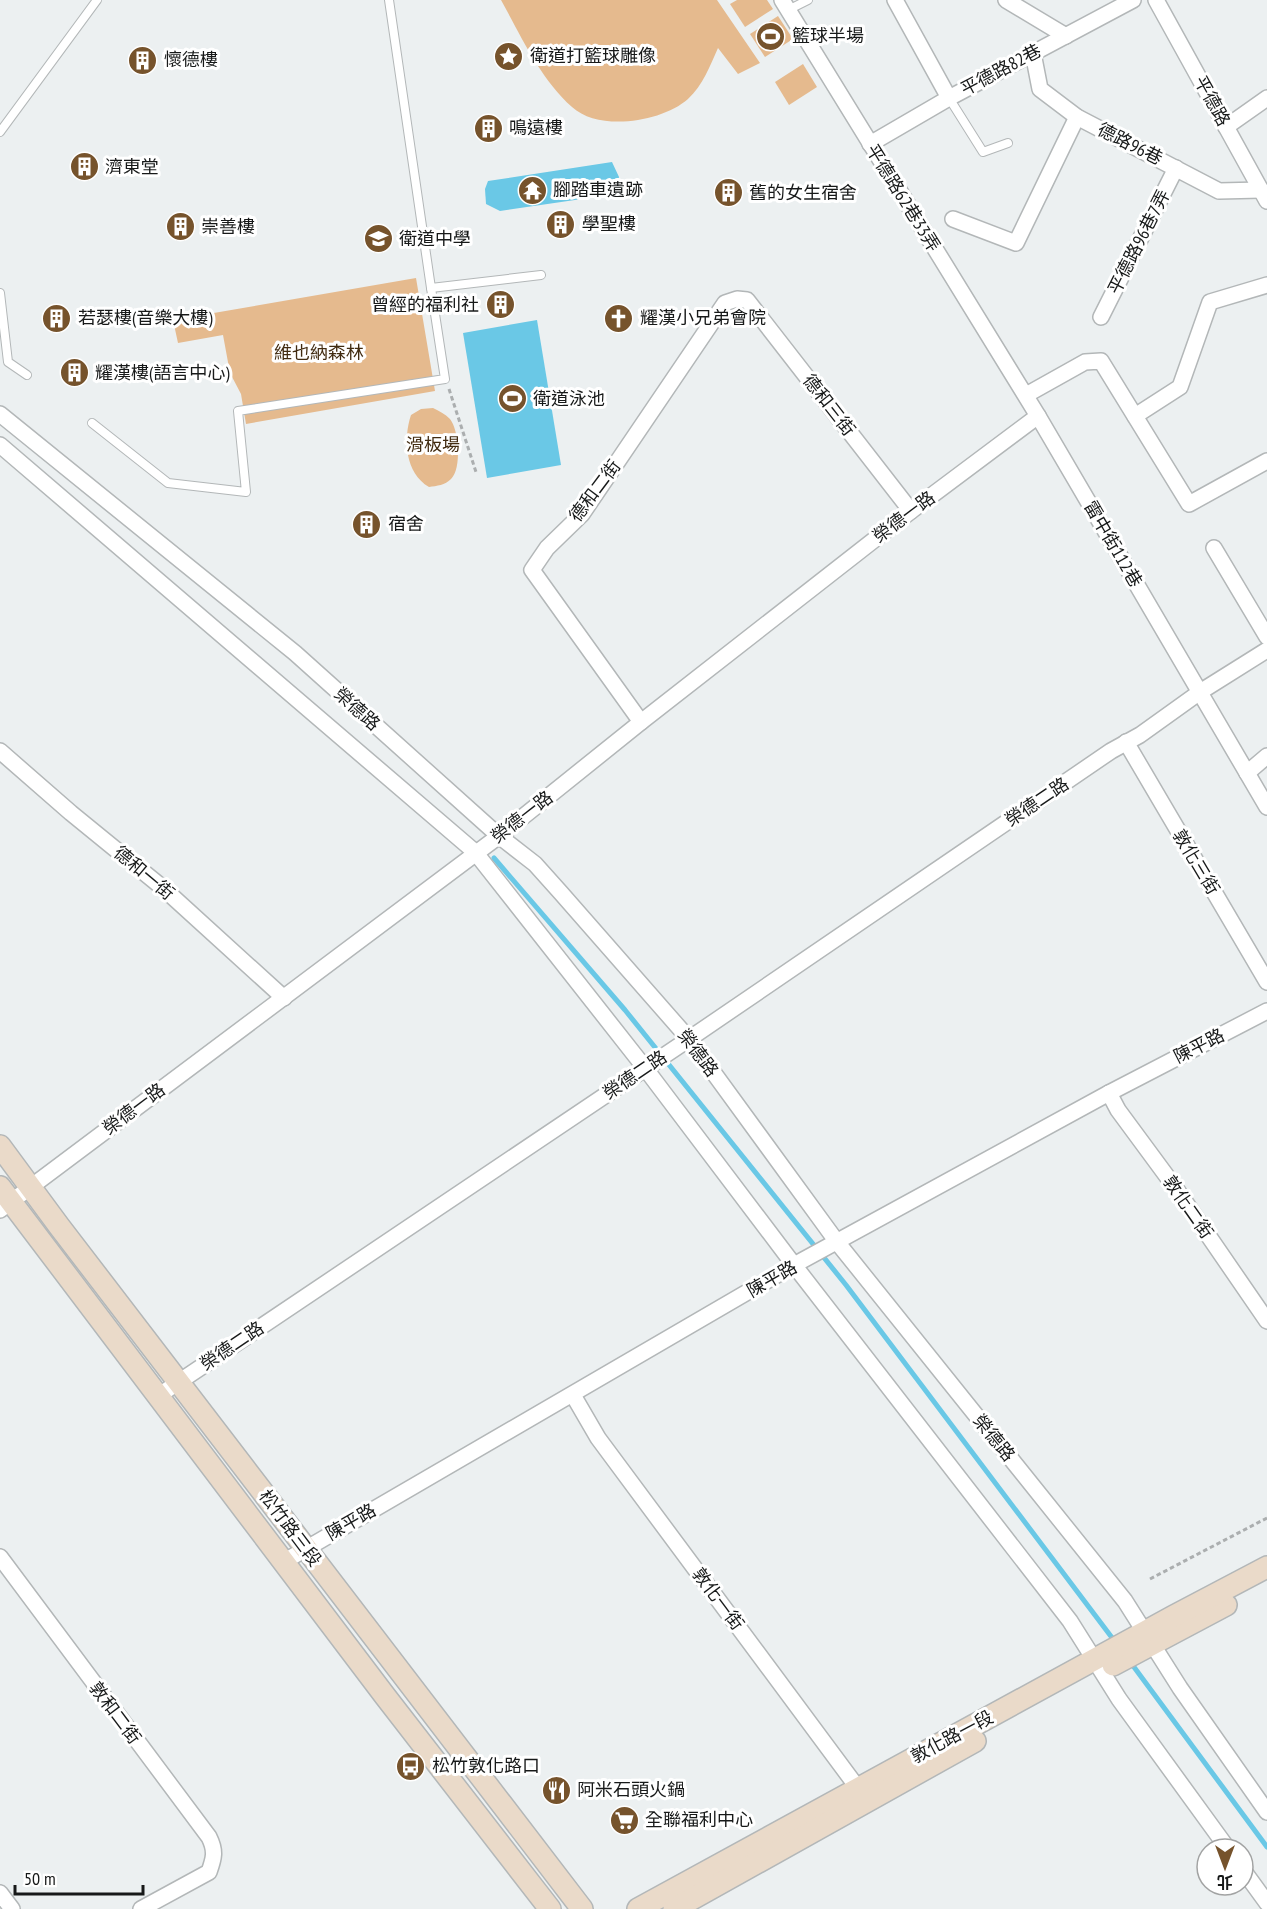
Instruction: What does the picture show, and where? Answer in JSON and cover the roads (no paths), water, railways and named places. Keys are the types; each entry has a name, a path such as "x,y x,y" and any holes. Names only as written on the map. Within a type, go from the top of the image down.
{"street":[{"path":"895,0 949,98"},
{"path":"1006,0 1066,36"},
{"name":"平德路82巷","path":"870,144 949,98 1133,0"},
{"name":"平德路","path":"1156,0 1264,196"},
{"name":"平德路62巷33弄","path":"785,5 1026,395"},
{"name":"德路96巷","path":"1033,53 1040,89 1077,117 1219,191 1264,196"},
{"path":"1226,127 1267,98"},
{"path":"953,219 1016,243 1077,117"},
{"name":"平德路96巷7弄","path":"1101,316 1176,168"},
{"path":"1135,416 1180,387 1210,302 1267,285"},
{"name":"德和二街","path":"641,722 532,570 546,548 582,514 725,303 737,299 747,300"},
{"name":"德和三街","path":"747,300 911,511"},
{"path":"1026,395 1085,362 1101,361 1189,504 1267,461"},
{"name":"雷中街112巷","path":"1026,395 1267,807"},
{"name":"榮德路","path":"0,414 295,653 499,836 535,864 689,1040 837,1242 1125,1600 1179,1688 1267,1811"},
{"name":"榮德一路","path":"4,1199 30,1187 499,836 911,511 1038,416"},
{"name":"榮德路","path":"0,446 475,852 645,1068 794,1265 1070,1621 1119,1699 1219,1837"},
{"path":"1214,548 1267,637"},
{"path":"1200,692 1267,650"},
{"name":"榮德二路","path":"158,1396 689,1040 1200,692"},
{"name":"敦化三街","path":"1126,742 1267,982"},
{"name":"德和一街","path":"0,751 70,813 163,888 284,998"},
{"path":"1247,773 1267,756"},
{"name":"陳平路","path":"285,1561 794,1265 1109,1093 1267,1011"},
{"name":"敦化二街","path":"1109,1093 1118,1110 1177,1190 1267,1321"},
{"name":"松竹路三段","path":"0,1146 582,1909"},
{"name":"松竹路三段","path":"4,1199 285,1561 549,1909"},
{"name":"敦化一街","path":"573,1395 598,1438 862,1794"},
{"name":"敦和二街","path":"0,1557 215,1848 209,1872 141,1909"},
{"name":"敦化路一段","path":"638,1909 862,1794 1149,1638 1267,1568"},
{"name":"敦化路一段","path":"1149,1638 1267,1583"},
{"name":"敦化路一段","path":"674,1909 862,1794"},
{"path":"1255,1886 1267,1903"},
{"path":"0,1893 12,1909"}],"lane":[{"path":"0,132 96,0"},
{"path":"92,423 168,483 246,492 238,411 446,379 389,0"},
{"path":"785,5 808,0"},
{"path":"949,98 983,152 1008,143"},
{"path":"431,288 541,275"},
{"path":"0,293 8,362 27,375"}],"water":[{"path":"612,162 619,177 616,194 500,211 486,204 485,189 488,181"},
{"name":"衛道泳池","path":"537,320 561,465 487,478 463,333"}],"waterway":[{"path":"494,858 625,1010 846,1285 1116,1643"},
{"path":"1131,1663 1267,1847"}],"place":[{"name":"籃球半場","path":"771,36"},
{"name":"衛道打籃球雕像","path":"509,56"},
{"name":"懷德樓","path":"143,60"},
{"name":"鳴遠樓","path":"488,128"},
{"name":"濟東堂","path":"84,167"},
{"name":"腳踏車遺跡","path":"532,190"},
{"name":"舊的女生宿舍","path":"728,193"},
{"name":"學聖樓","path":"561,224"},
{"name":"崇善樓","path":"180,227"},
{"name":"衛道中學","path":"378,239"},
{"name":"曾經的福利社","path":"500,305"},
{"name":"若瑟樓(音樂大樓)","path":"57,318"},
{"name":"耀漢小兄弟會院","path":"619,318"},
{"name":"耀漢樓(語言中心)","path":"74,373"},
{"name":"衛道泳池","path":"512,399"},
{"name":"宿舍","path":"367,524"},
{"name":"松竹敦化路口","path":"411,1766"},
{"name":"阿米石頭火鍋","path":"556,1790"},
{"name":"全聯福利中心","path":"624,1820"}],"park label":[{"name":"維也納森林","path":"319,353"},
{"name":"滑板場","path":"433,445"}]}
